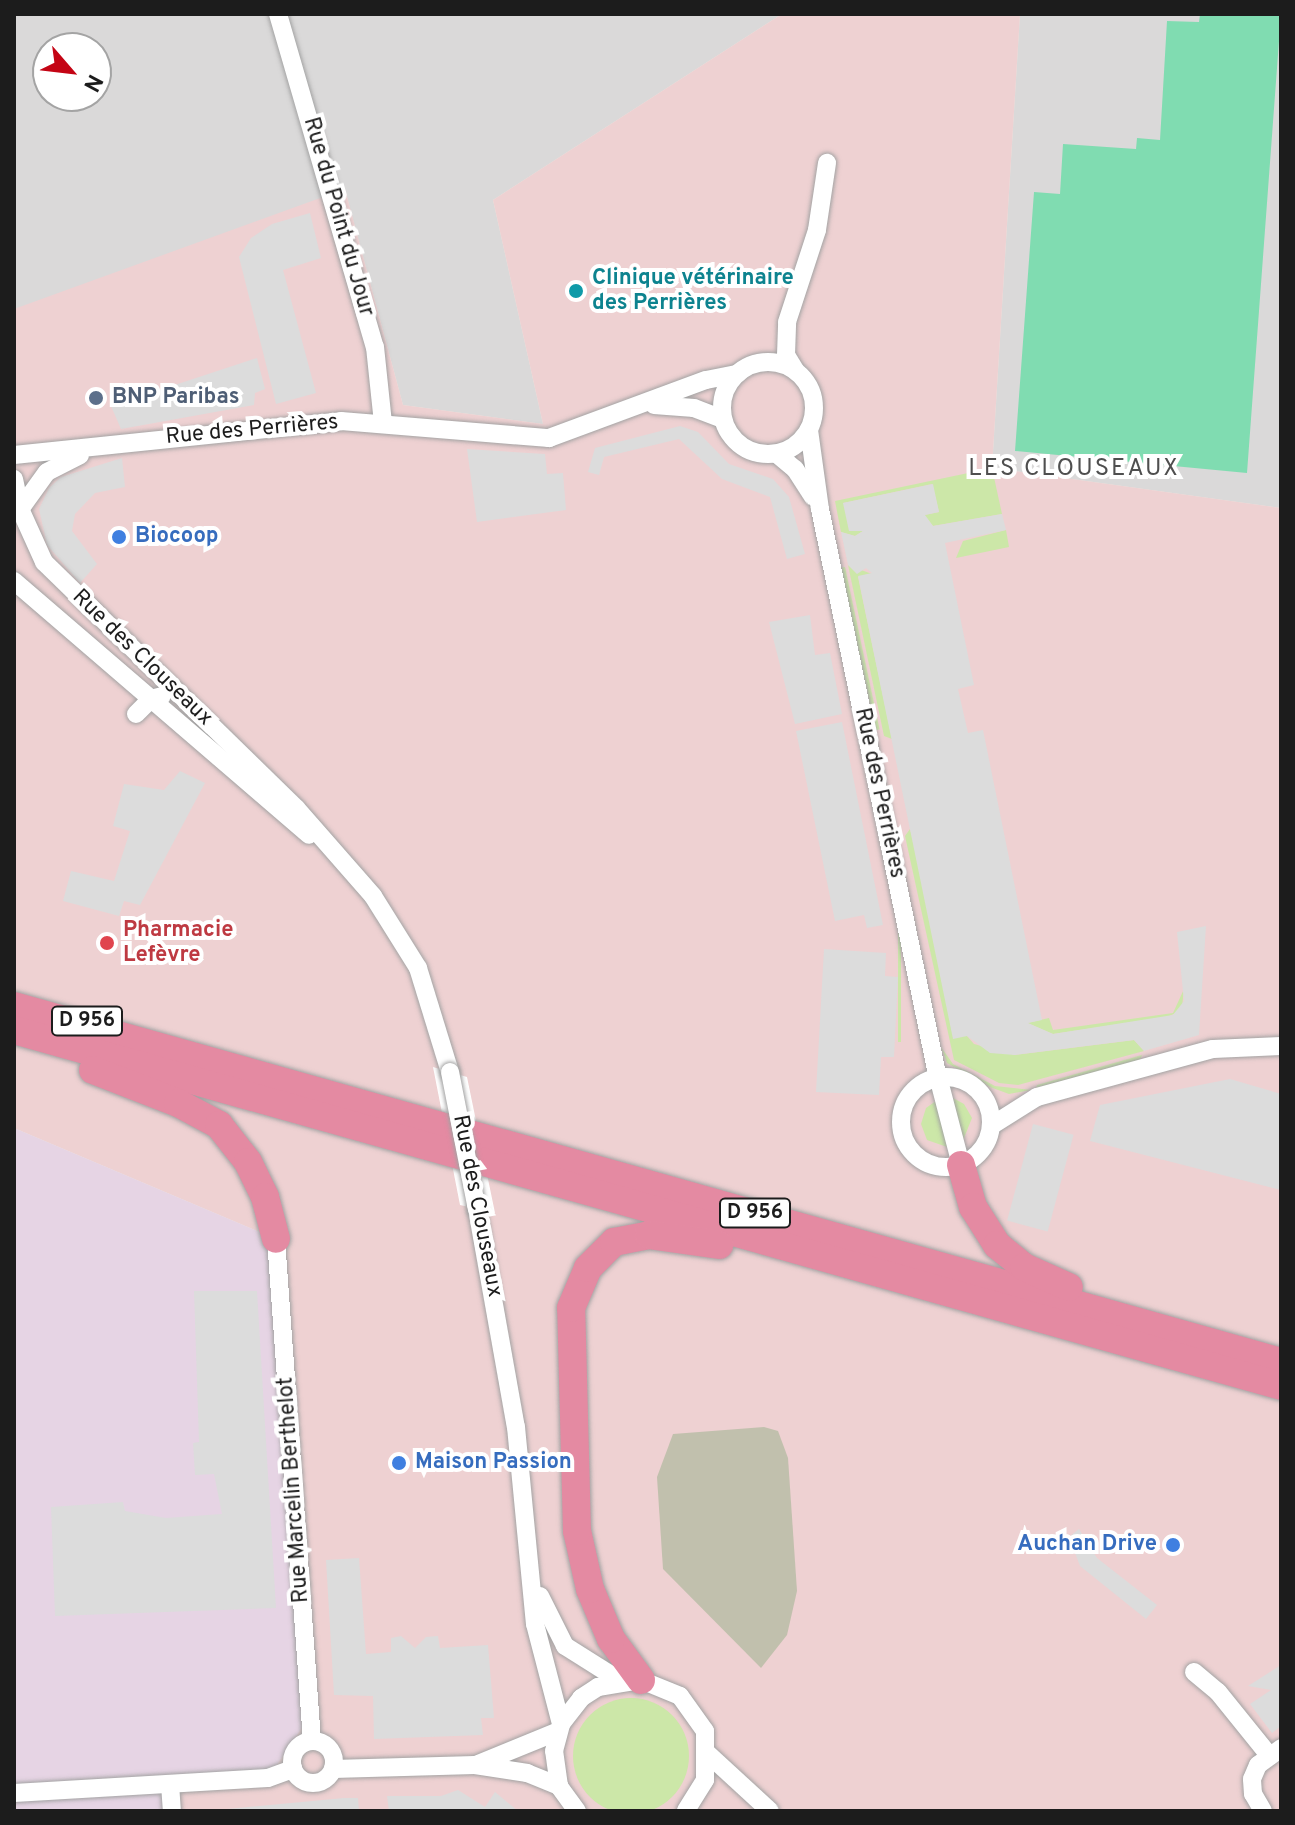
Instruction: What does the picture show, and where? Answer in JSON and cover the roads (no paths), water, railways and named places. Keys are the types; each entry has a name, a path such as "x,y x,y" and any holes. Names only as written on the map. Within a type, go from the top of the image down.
{"highway":[{"name":"D 956","path":"14,996 160,1047"},
{"name":"D 956","path":"14,1006 1281,1362"},
{"name":"D 956","path":"14,1030 1281,1386"},
{"name":"D 956","path":"14,1038 178,1103 219,1125 248,1162 265,1197 276,1239"},
{"path":"961,1165 973,1207 1008,1256 1057,1282 1196,1338"},
{"name":"D 956","path":"630,1680 590,1589 577,1531 571,1377 574,1297 600,1254 631,1236 681,1236 725,1246 763,1240"}],"street":[{"name":"Rue du Point du Jour","path":"278,14 375,347 383,423"},
{"path":"787,322 758,363 737,374 727,387 723,419 729,432 750,451 777,454 796,446 809,430 811,391 786,355 787,322 817,230 827,163"},
{"path":"758,363 795,370"},
{"name":"Rue des Perrières","path":"14,455 91,450 276,424 383,423 549,438 647,405 706,380 737,374"},
{"name":"Rue des Perrières","path":"647,405 694,408 723,419"},
{"name":"Rue des Perrières","path":"809,430 820,509 939,1077 961,1165"},
{"name":"Rue des Perrières","path":"14,530 21,510 47,472 91,450"},
{"name":"Rue des Perrières","path":"777,454 795,469 820,509"},
{"name":"Rue des Clouseaux","path":"14,479 21,510 44,562 185,699 347,864 373,896 418,968 450,1072 503,1344 533,1574 535,1624 560,1728 554,1751 559,1786"},
{"name":"Rue des Clouseaux","path":"14,581 347,864"},
{"path":"136,714 151,699 170,694 185,699 169,715"},
{"path":"991,1126 1037,1097 1213,1049 1281,1046"},
{"path":"983,1095 991,1126 982,1150 961,1165 932,1165 910,1148 903,1136 908,1097 939,1077 963,1080 983,1095 1037,1097"},
{"name":"Rue Marcelin Berthelot","path":"276,1239 312,1741"},
{"name":"Rue des Clouseaux","path":"533,1574 552,1627 565,1646 630,1680 680,1696 693,1709 705,1731 708,1754"},
{"path":"1194,1672 1218,1692 1275,1751 1252,1779 1253,1794 1263,1811"},
{"path":"475,1765 560,1728 581,1698 630,1680"},
{"path":"293,1769 297,1748 312,1741 328,1748 333,1769"},
{"path":"686,1811 705,1780 708,1754"},
{"path":"708,1754 770,1811"},
{"path":"293,1769 305,1782 314,1783 333,1769 475,1765 527,1773 559,1786 573,1809"},
{"path":"14,1793 268,1778 293,1769"},
{"path":"170,1784 172,1811"}],"place":[{"name":"Clinique vétérinaire des Perrières","path":"576,291"},
{"name":"BNP Paribas","path":"96,398"},
{"name":"Biocoop","path":"119,537"},
{"name":"Pharmacie Lefèvre","path":"107,943"},
{"name":"Maison Passion","path":"399,1463"},
{"name":"Auchan Drive","path":"1173,1545"}],"district":[{"name":"LES CLOUSEAUX","path":"1074,470"}]}
